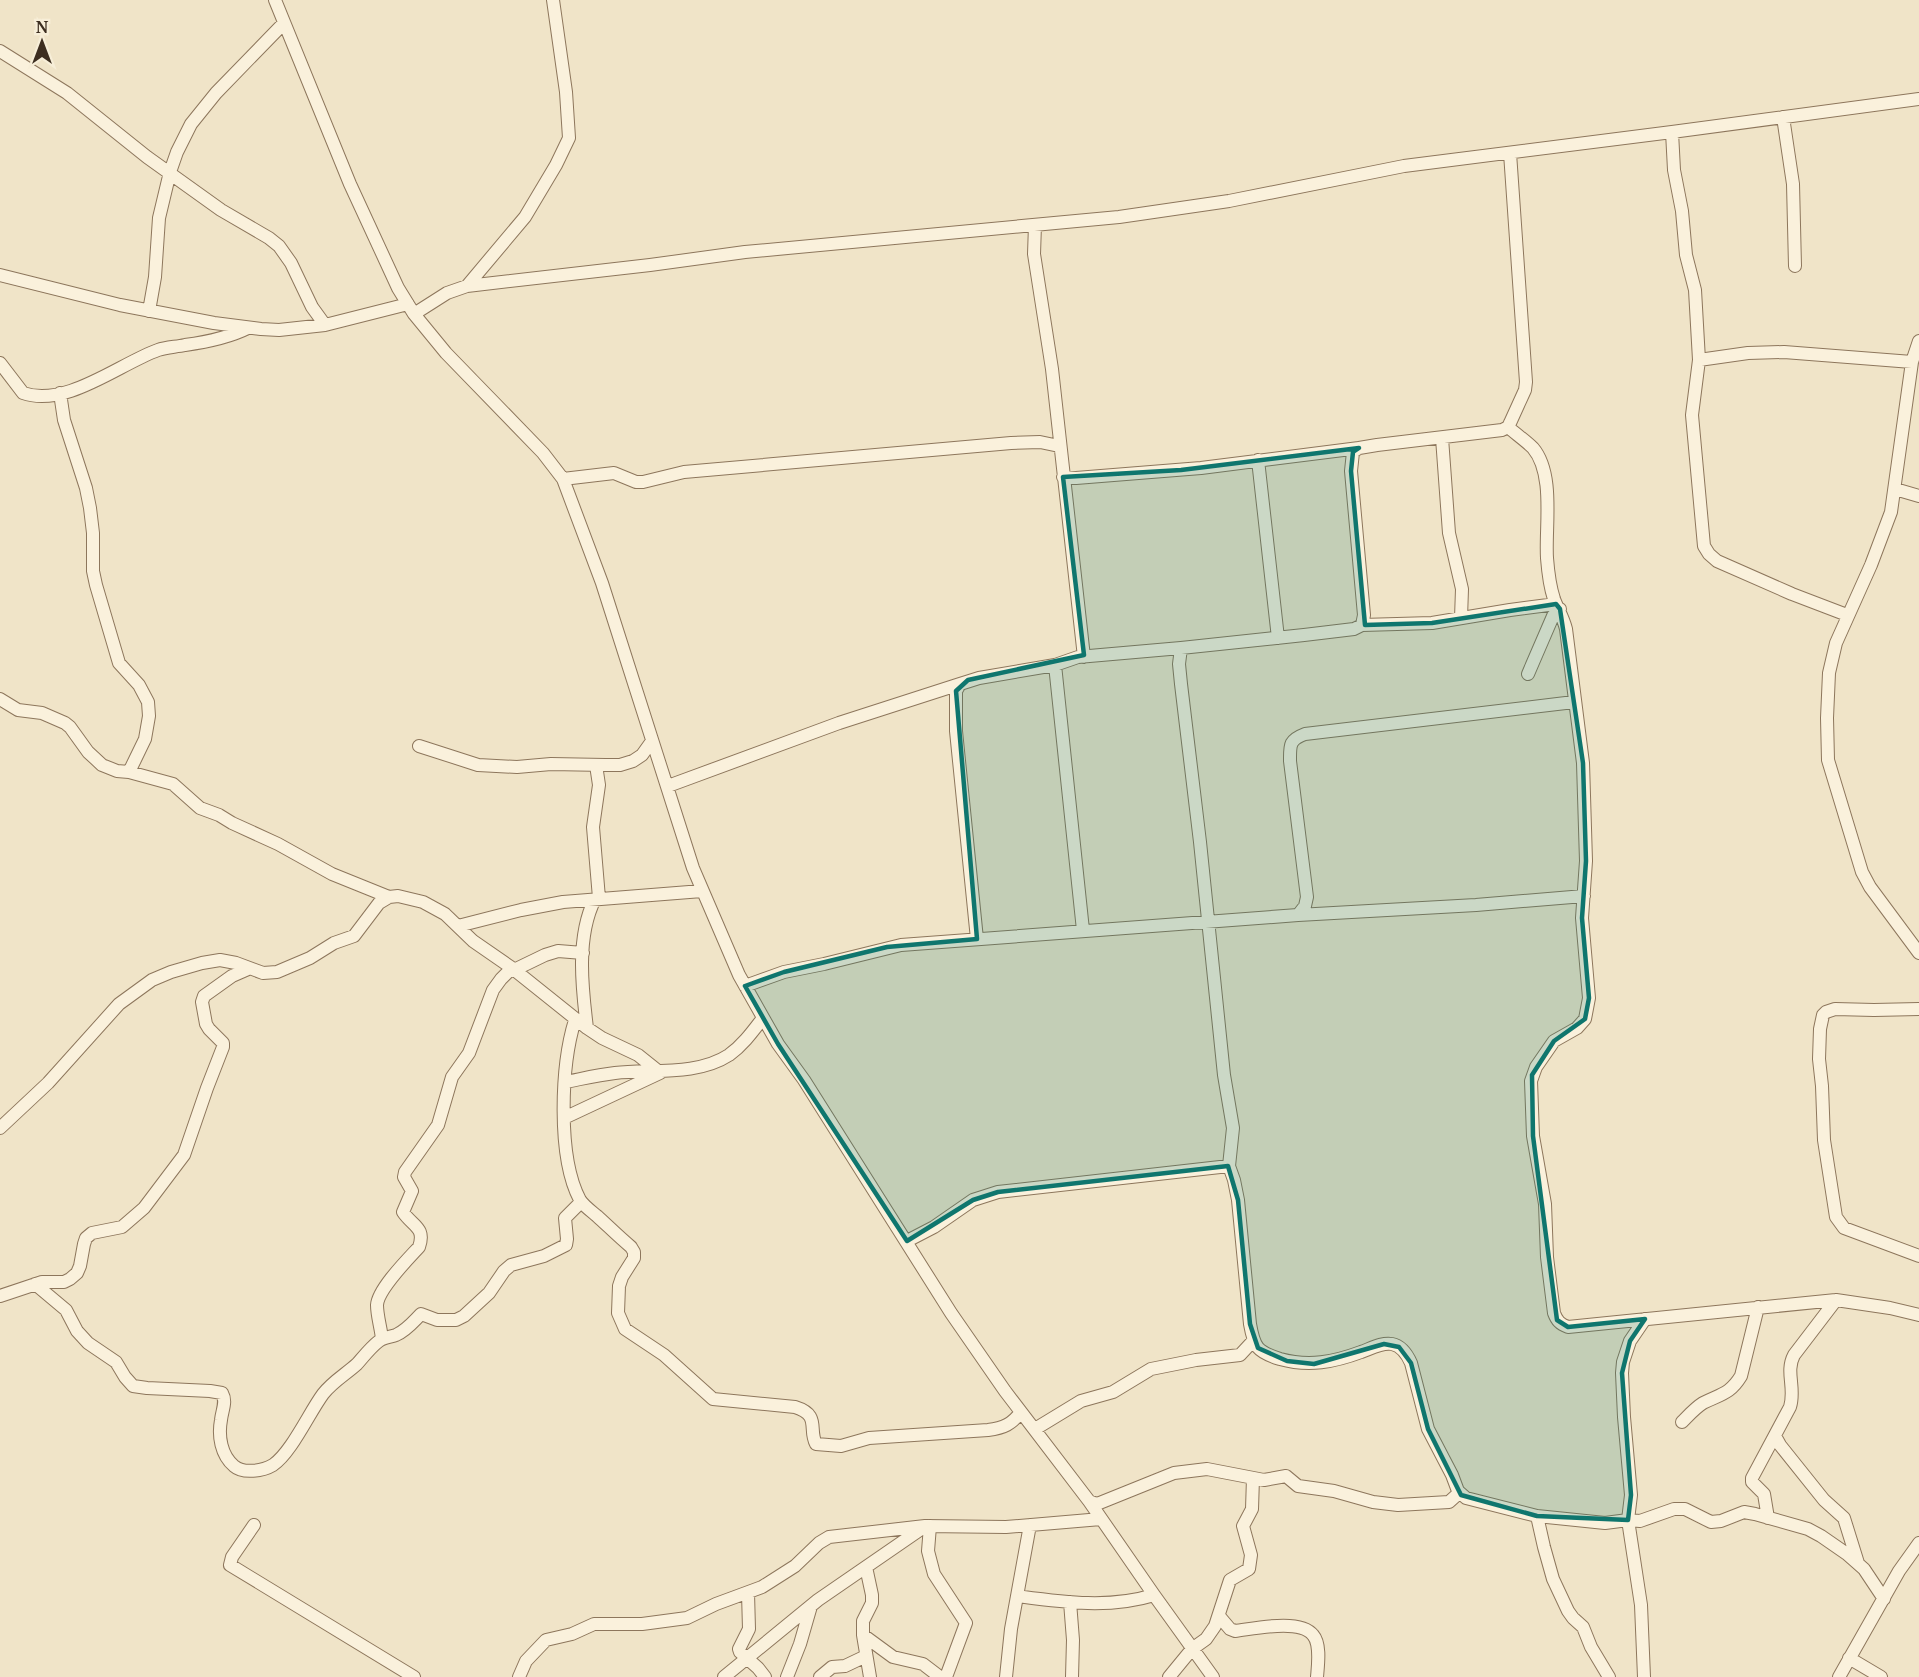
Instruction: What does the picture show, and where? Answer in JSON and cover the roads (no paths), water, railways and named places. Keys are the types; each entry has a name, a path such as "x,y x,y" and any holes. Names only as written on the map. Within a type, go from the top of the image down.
{"street":[{"path":"275,0 350,184 398,288 411,309 446,352 543,453 563,479 602,583 693,868 745,986 778,1044 804,1080 951,1313 1089,1501 1213,1677"},
{"path":"467,286 525,217 556,165 568,138 566,92 554,0"},
{"path":"149,311 159,218 170,172 182,142 196,118 216,93 284,23"},
{"path":"0,51 67,93 122,138 221,210 279,246 291,263 325,326"},
{"path":"0,275 68,294 214,323 279,330 325,326 411,309 447,292 467,286 745,252 1119,216 1229,201 1404,166 1919,99"},
{"path":"1783,117 1793,184 1795,266"},
{"path":"1672,132 1674,170 1682,211 1686,255 1695,290 1699,360 1692,415 1692,435 1704,546 1717,561 1847,615"},
{"path":"1063,477 1181,470 1497,431 1508,427 1522,397 1526,381 1510,153"},
{"path":"1035,225 1034,254 1052,369 1084,657"},
{"path":"0,363 23,393 34,395 60,393 79,389 160,349 228,337 249,328"},
{"path":"1919,340 1912,362 1895,489 1886,528 1836,643 1829,673 1827,718 1828,760 1862,872 1870,887 1919,953"},
{"path":"1699,360 1748,352 1784,352 1912,362"},
{"path":"60,393 64,420 86,488 90,508 93,532 93,571 96,585 119,663 139,685 148,702 149,716 145,740 129,772"},
{"path":"1508,427 1533,449 1544,475 1547,558 1553,596 1566,629 1584,786 1586,861 1582,918 1588,1009 1586,1019 1577,1028 1554,1041 1536,1067 1531,1080 1533,1136 1545,1204 1547,1257 1554,1313 1560,1324 1568,1327 1836,1300 1919,1315"},
{"path":"1442,438 1449,533 1462,589 1461,618"},
{"path":"563,479 614,473 636,482 643,482 684,472 1011,442 1040,442 1059,446"},
{"path":"1359,448 1353,452 1351,471 1364,615 1362,625"},
{"path":"1258,460 1278,638"},
{"path":"1895,489 1919,496"},
{"path":"668,786 839,723 979,678 1055,665 1084,657 1278,638 1353,629 1362,625 1432,622 1558,607"},
{"path":"1528,674 1558,607"},
{"path":"1181,648 1179,664 1181,684 1224,1075 1233,1128 1229,1166 1238,1200 1250,1324 1253,1341 1258,1348 1265,1354 1287,1361 1314,1364 1346,1357 1384,1344 1392,1343 1399,1347 1406,1353 1411,1363 1428,1429 1459,1493 1470,1500 1537,1515 1605,1522 1640,1521 1674,1509 1685,1509 1711,1522 1721,1521 1744,1512 1808,1529 1821,1536 1858,1563 1884,1599"},
{"path":"1055,665 1083,930"},
{"path":"960,684 956,691 956,731 977,939"},
{"path":"0,699 18,710 42,713 65,723 102,765 117,771 173,784 200,808 278,844 332,874 389,897 405,896 431,906 445,914 473,940 586,1028 638,1055 661,1071"},
{"path":"1298,915 1305,906 1307,897 1290,761 1290,745 1295,738 1305,734 1574,702"},
{"path":"419,746 478,765 620,765 642,755 652,741"},
{"path":"586,1028 583,953 588,917 597,898 593,827 599,785 596,765"},
{"path":"458,926 532,908 597,898 702,891"},
{"path":"745,986 784,972 887,947 1083,930 1584,896"},
{"path":"0,1128 48,1083 118,1004 152,980 192,966 219,960 236,963 263,974 277,972 310,958 334,943 354,936 375,908 389,897"},
{"path":"382,1339 377,1306 378,1297 419,1246 422,1238 417,1226 407,1218 404,1212 412,1191 404,1177 405,1172 438,1125 452,1077 469,1053 493,990 513,969 545,955 558,951 583,953"},
{"path":"0,1296 42,1282 70,1280 80,1266 86,1238 92,1233 122,1227 144,1208 184,1155 223,1047 223,1043 206,1024 202,1002 204,996 232,976 248,969"},
{"path":"1919,1009 1835,1009 1826,1012 1823,1015 1820,1029 1819,1059 1824,1140 1836,1217 1844,1228 1919,1256"},
{"path":"565,1082 615,1073 692,1067 720,1060 744,1042 763,1018"},
{"path":"575,1020 571,1033 565,1082 564,1118 567,1156 573,1182 581,1202 631,1246 634,1252 634,1258 619,1286 618,1312 623,1325 644,1343 664,1355 713,1399 802,1409 812,1420 814,1442 826,1446 841,1446 869,1438 963,1433 1002,1428 1012,1423 1022,1412"},
{"path":"564,1118 661,1071"},
{"path":"907,1241 934,1227 974,1200 998,1192 1229,1166"},
{"path":"35,1284 66,1310 82,1338 116,1362 132,1386 210,1390 222,1394 225,1403 219,1429 222,1449 234,1467 244,1471 276,1463 296,1439 325,1392 382,1339 394,1336 408,1328 421,1314 446,1321 464,1316 489,1293 511,1265 544,1256 566,1245 565,1218 581,1202"},
{"path":"1768,1518 1764,1494 1760,1487 1752,1482 1752,1478 1790,1407 1793,1396 1789,1372 1790,1361 1836,1300"},
{"path":"1682,1422 1696,1408 1727,1393 1741,1376 1758,1307"},
{"path":"1644,1677 1641,1605 1628,1520 1631,1495 1622,1373 1630,1341 1645,1319"},
{"path":"1035,1429 1081,1401 1113,1392 1151,1370 1196,1360 1240,1355 1253,1341"},
{"path":"1775,1436 1824,1500 1844,1518 1858,1563"},
{"path":"1089,1501 1096,1504 1174,1473 1207,1470 1270,1480 1286,1476 1299,1485 1335,1491 1373,1502 1398,1505 1449,1502 1459,1493"},
{"path":"1169,1677 1192,1649 1206,1639 1215,1626 1230,1580 1246,1573 1251,1565 1251,1555 1243,1526 1252,1509 1253,1478"},
{"path":"1537,1515 1553,1579 1568,1611 1583,1627 1591,1647 1609,1677"},
{"path":"519,1677 526,1661 546,1640 572,1634 594,1624 642,1624 679,1620 691,1616 748,1593 784,1574 829,1537 928,1526 1006,1527 1101,1519"},
{"path":"254,1525 232,1557 230,1565 414,1677"},
{"path":"1006,1677 1007,1655 1030,1525"},
{"path":"724,1677 812,1606 928,1526"},
{"path":"928,1526 928,1551 934,1574 966,1623 946,1677"},
{"path":"1839,1677 1899,1570 1918,1546"},
{"path":"866,1567 872,1603 863,1621 863,1635 870,1677"},
{"path":"748,1593 749,1629 739,1649 765,1677"},
{"path":"1017,1596 1100,1604 1128,1602 1154,1595"},
{"path":"1070,1602 1073,1640 1072,1677"},
{"path":"787,1677 812,1606"},
{"path":"1219,1616 1234,1631 1285,1625 1309,1631 1315,1637 1317,1647 1317,1677"},
{"path":"863,1635 889,1655 923,1664 940,1677"},
{"path":"820,1677 832,1667 845,1666 866,1656"},
{"path":"1850,1658 1881,1677"}]}
